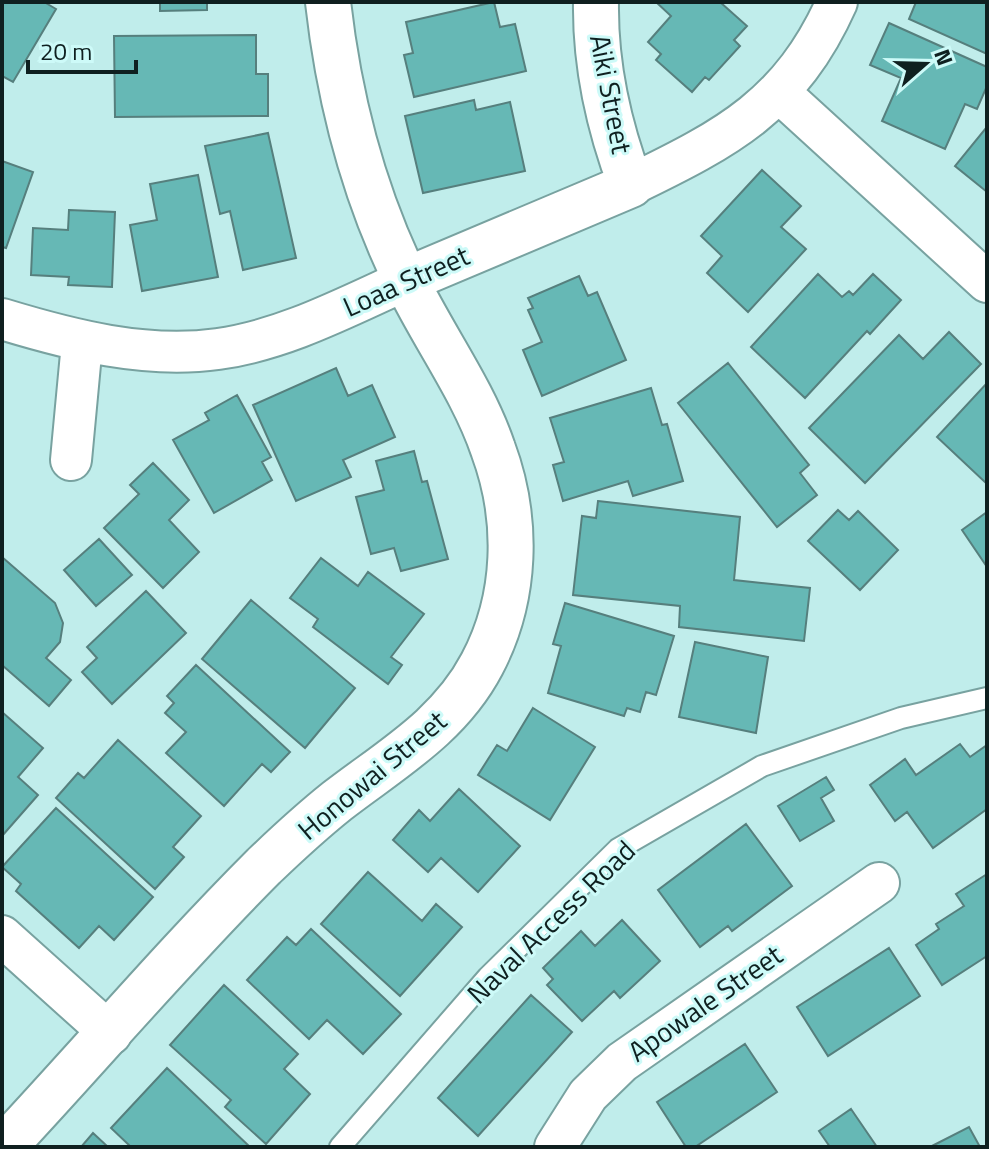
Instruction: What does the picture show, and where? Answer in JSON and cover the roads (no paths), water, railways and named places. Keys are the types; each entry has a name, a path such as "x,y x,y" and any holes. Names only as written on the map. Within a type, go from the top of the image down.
{"street":[{"name":"Honowai Street","path":"4,1147 265,866 334,804 433,730 458,702 482,665 500,623 509,580 511,530 506,485 492,444 406,280 369,191 344,105 328,2"},
{"name":"Aiki Street","path":"596,2 601,71 612,135 631,185"},
{"name":"Loaa Street","path":"2,319 82,343 159,350 218,349 306,326 631,185 703,150 749,120 780,93 820,40 837,2"},
{"path":"780,93 987,282"},
{"path":"71,460 82,343"},
{"name":"Apowale Street","path":"555,1147 588,1095 622,1062 879,883"},
{"path":"2,936 111,1034"}],"lane":[{"name":"Naval Access Road","path":"340,1147 488,977 618,849 762,766 901,718 987,698"}]}
